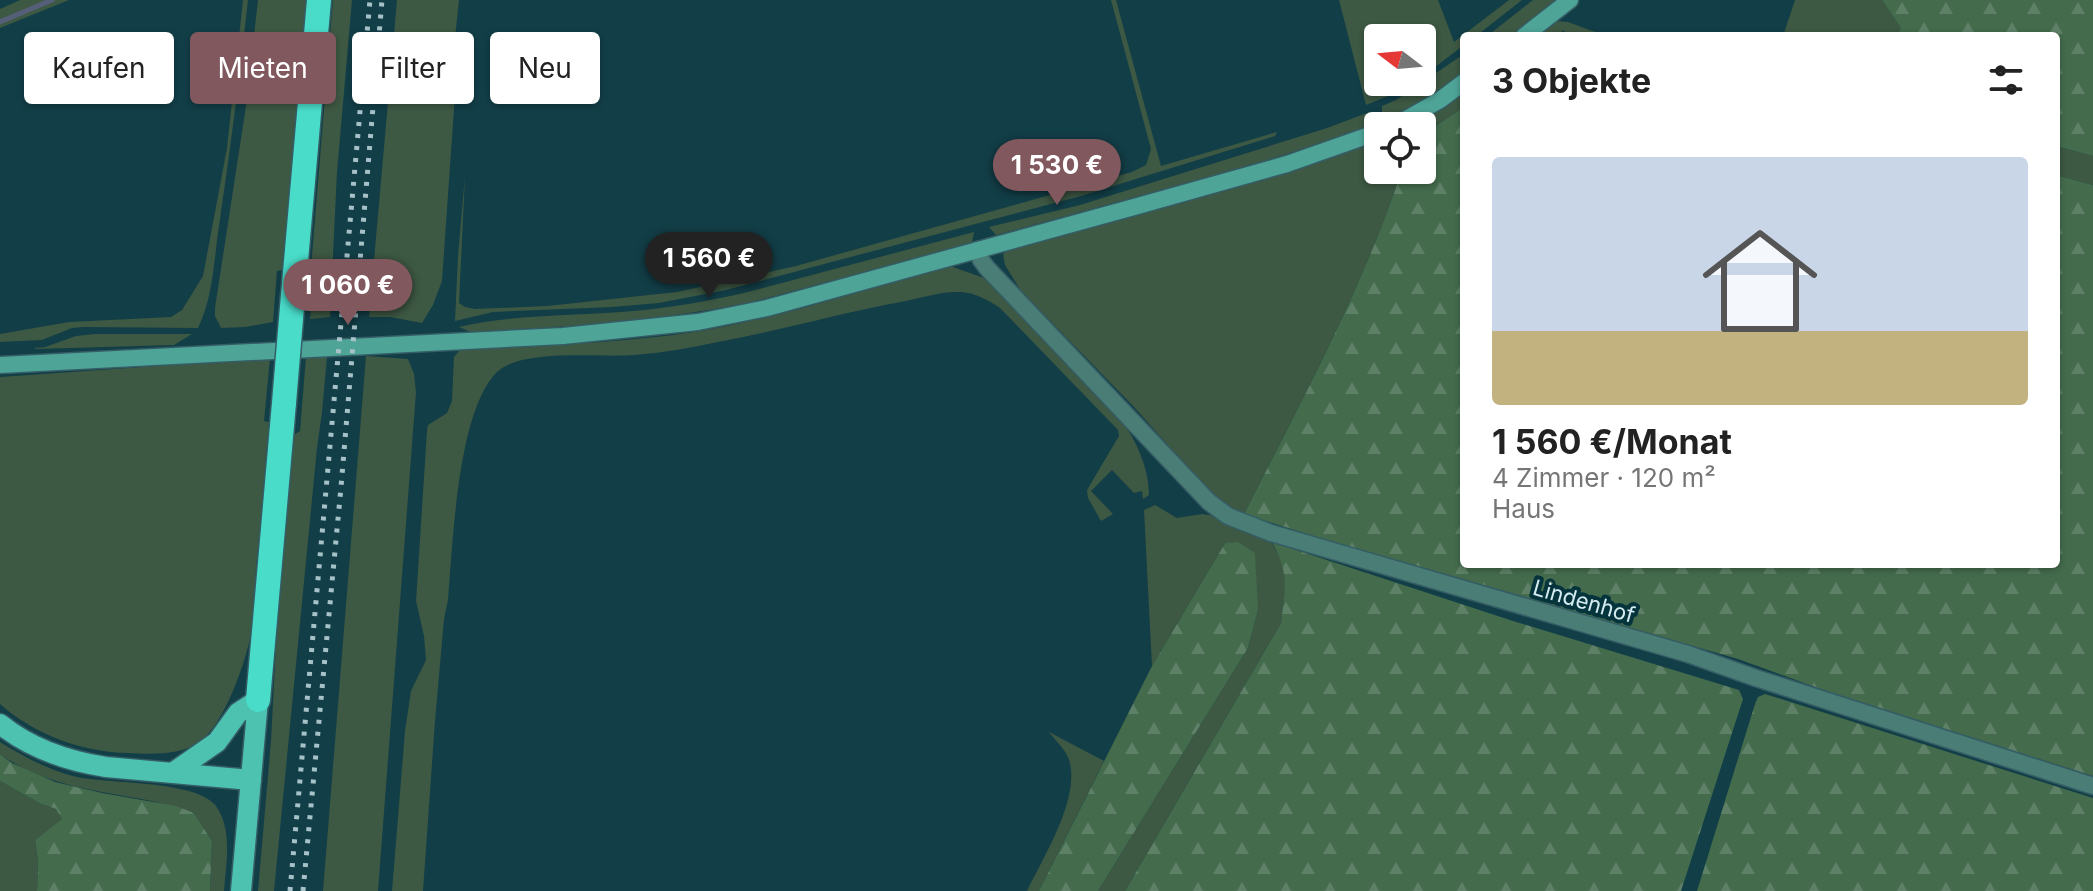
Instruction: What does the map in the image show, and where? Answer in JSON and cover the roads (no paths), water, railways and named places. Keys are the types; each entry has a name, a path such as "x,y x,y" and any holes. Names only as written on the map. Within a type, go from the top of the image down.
{"highway":[{"path":"258,700 319,0"}],"main road":[{"path":"1529,32 1570,0"},
{"path":"1419,112 1460,85"},
{"path":"0,365 563,336 710,320 767,308 1287,164 1364,137"},
{"path":"174,772 217,742 238,713 258,700"},
{"path":"241,891 258,700"},
{"path":"0,724 32,745 74,761 106,767 251,780"}],"street":[{"name":"Lindenhof","path":"977,250 987,268 1209,502 1228,516 1271,533 1688,654 2093,786"}],"waterway":[{"path":"0,22 52,0"}],"railway":[{"path":"290,891 370,0"},
{"path":"303,891 382,0"}]}
